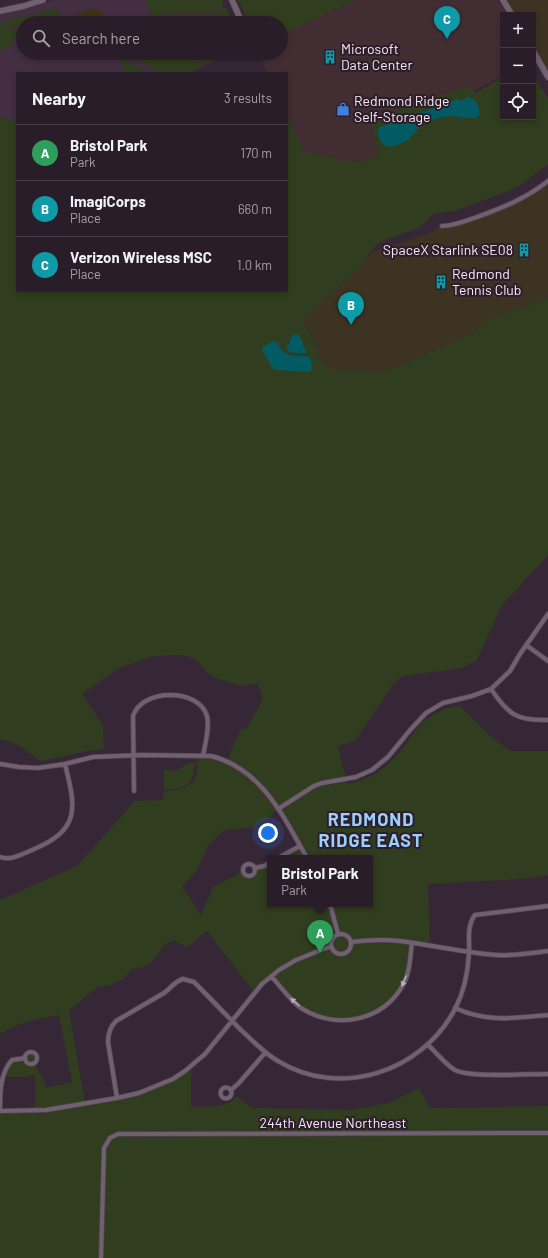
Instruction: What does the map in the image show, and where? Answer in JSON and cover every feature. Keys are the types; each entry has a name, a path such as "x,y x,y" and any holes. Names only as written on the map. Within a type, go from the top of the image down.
{"street":[{"path":"0,11 43,0"},
{"path":"232,0 239,16"},
{"path":"503,0 510,12"},
{"path":"536,56 548,77"},
{"path":"442,226 454,226 505,206 523,198 548,181"},
{"path":"278,809 314,786 330,780 356,777 372,770 388,757 426,713 443,703 472,696 491,689 510,671 548,614"},
{"path":"526,645 548,662"},
{"path":"491,689 502,705 512,714 521,718 532,720 548,720"},
{"path":"134,791 132,723 136,710 145,700 153,697 174,696 195,701 200,705 205,711 208,725 203,756"},
{"path":"0,764 25,768 44,767 65,764 93,757 133,755 203,756 221,759 248,773 261,785 278,809 305,855"},
{"path":"0,857 11,858 53,841 65,830 73,812 74,801 65,764"},
{"path":"284,855 300,846"},
{"path":"255,868 267,864"},
{"path":"117,1098 108,1042 108,1036 112,1026 121,1017 170,989 176,982 183,979 194,982 266,1053 279,1062 308,1074 323,1077 355,1078 371,1076 386,1071 405,1062 428,1045 446,1025 464,986 469,952 470,923 475,915 548,906"},
{"path":"331,907 338,934"},
{"path":"342,933 348,936 351,942 350,948 342,954 335,952 331,946 333,937 342,933"},
{"path":"351,942 372,940 412,943 498,955 548,951"},
{"path":"272,977 290,998 300,1007 311,1013 322,1018 336,1020 348,1021 360,1019 383,1007 396,995 403,984 408,970 412,943"},
{"path":"25,1058 12,1060 2,1072 0,1083 0,1111 46,1110 117,1098 153,1088 185,1071 204,1054 262,984 296,960 331,946"},
{"path":"455,1008 468,1014 486,1018 548,1015"},
{"path":"428,1045 450,1067 460,1073 548,1074"},
{"path":"230,1090 238,1084 266,1053"},
{"name":"244th Avenue Northeast","path":"100,1258 104,1148 110,1138 118,1134 548,1134"}],"shaded area":[{"path":"54,0 219,0 227,16 16,16 16,60 216,60 191,72 16,72 16,127 0,119 0,14 26,9"},
{"path":"355,0 498,0 505,12 500,12 500,78 477,89 371,126 378,156 356,162 348,162 325,155 305,153 288,118 288,72 266,72 262,63 264,60 288,60 288,32"},
{"path":"503,0 548,0 548,77 536,56 536,12 510,12"},
{"path":"548,181 548,298 489,319 473,333 387,371 332,370 325,366 303,320 358,269 372,252 425,235 442,226 448,226 505,206"}],"green space":[{"path":"145,0 222,0 224,4 216,9 197,14 168,14 149,16 152,14"},
{"path":"238,0 355,0 288,32 288,16 246,16"},
{"path":"58,7 58,16 31,15"},
{"path":"226,8 230,16 201,16"},
{"path":"173,15 197,16 164,16"},
{"path":"16,18 16,26 8,25 1,21"},
{"path":"0,23 11,28 16,28 16,37 9,47 0,49"},
{"path":"121,60 130,60 147,72 125,72"},
{"path":"197,60 202,67 191,72 158,72 141,61"},
{"path":"199,60 216,60 204,66"},
{"path":"500,79 500,120 536,120 536,79 548,99 548,164 524,183 506,192 455,211 433,214 419,228 384,240 376,245 358,269 303,320 325,366 332,370 387,371 473,333 489,319 548,298 548,555 502,605 477,660 462,668 403,676 394,683 355,741 338,746 347,784 357,782 373,775 387,765 400,752 425,720 439,712 459,705 487,733 510,751 548,751 548,875 504,880 428,884 430,946 412,943 403,984 389,1002 360,1019 322,1018 301,1007 272,977 255,993 207,931 195,940 194,943 186,947 174,940 165,944 152,962 143,967 132,969 123,979 110,985 97,987 69,1011 85,1103 153,1088 191,1067 191,1107 223,1105 229,1103 236,1096 252,1108 351,1110 388,1103 419,1088 430,1108 548,1106 548,1258 0,1258 0,1111 35,1110 35,1075 26,1075 26,1077 7,1077 2,1075 12,1060 25,1058 27,1054 32,1052 36,1055 37,1059 34,1064 43,1078 46,1088 72,1082 59,1015 21,1024 0,1034 0,900 77,866 135,801 163,800 163,792 187,787 194,781 197,774 196,756 211,756 227,761 242,728 245,730 263,699 258,683 241,686 218,679 205,671 198,661 183,655 154,656 119,668 82,694 103,725 104,749 40,761 17,744 0,740 0,117 7,117 16,122 16,292 288,292 288,118 305,153 325,155 348,162 356,162 378,156 371,125 385,119 384,114 467,86 476,93"},
{"path":"188,763 195,763 193,777 187,785 177,789 164,790 164,770 176,771"}],"sand":[{"path":"92,8 100,11 103,16 75,16"}],"water":[{"path":"468,97 472,98 477,104 479,109 478,117 441,117 421,126 408,140 395,146 384,145 379,139 378,129 380,127 458,99 461,101"},
{"path":"295,334 300,337 307,353 288,352 286,346 290,344 290,338"},
{"path":"273,341 277,342 283,352 287,354 310,357 312,370 309,372 273,369 262,350 263,347"}],"place":[{"name":"Verizon Wireless MSC","path":"447,39"},
{"name":"Microsoft Data Center","path":"330,57"},
{"name":"Redmond Ridge Self-Storage","path":"343,109"},
{"name":"SpaceX Starlink SE08","path":"524,250"},
{"name":"Redmond Tennis Club","path":"441,282"},
{"name":"ImagiCorps","path":"351,325"},
{"name":"Bristol Park","path":"320,953"}],"district":[{"name":"REDMOND RIDGE EAST","path":"371,830"}]}
